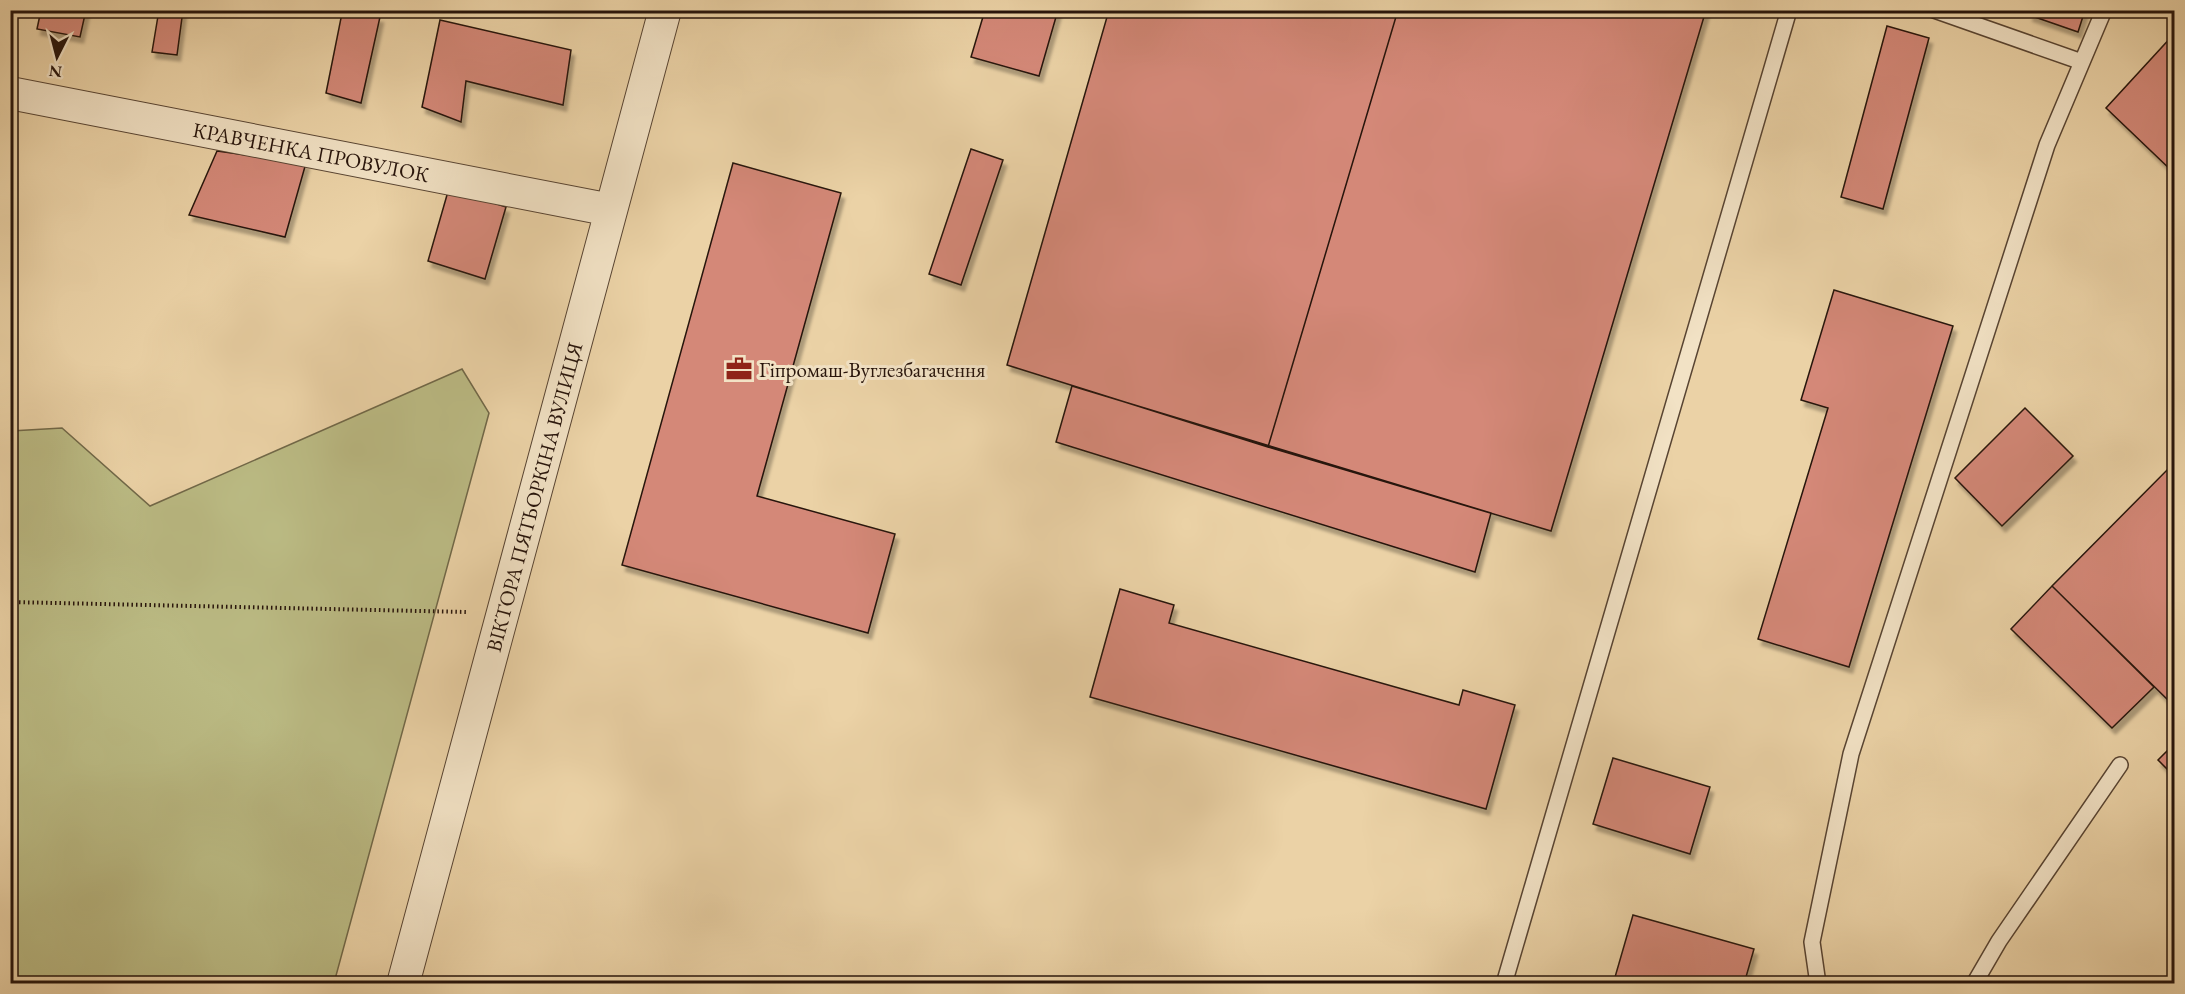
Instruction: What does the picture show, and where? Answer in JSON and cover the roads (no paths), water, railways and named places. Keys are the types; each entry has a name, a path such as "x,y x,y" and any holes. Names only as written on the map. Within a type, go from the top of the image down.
{"street":[{"name":"ВІКТОРА ПЯТЬОРКІНА ВУЛИЦЯ","path":"403,984 665,10"},
{"name":"КРАВЧЕНКА ПРОВУЛОК","path":"10,93 611,210"}],"lane":[{"path":"1504,984 1789,10"},
{"path":"1934,10 2082,62"},
{"path":"1818,984 1812,942 1851,754 2048,145 2104,10"},
{"path":"1974,984 1999,941 2120,765"}],"place":[{"name":"Гіпромаш-Вуглезбагачення","path":"739,369"}]}
